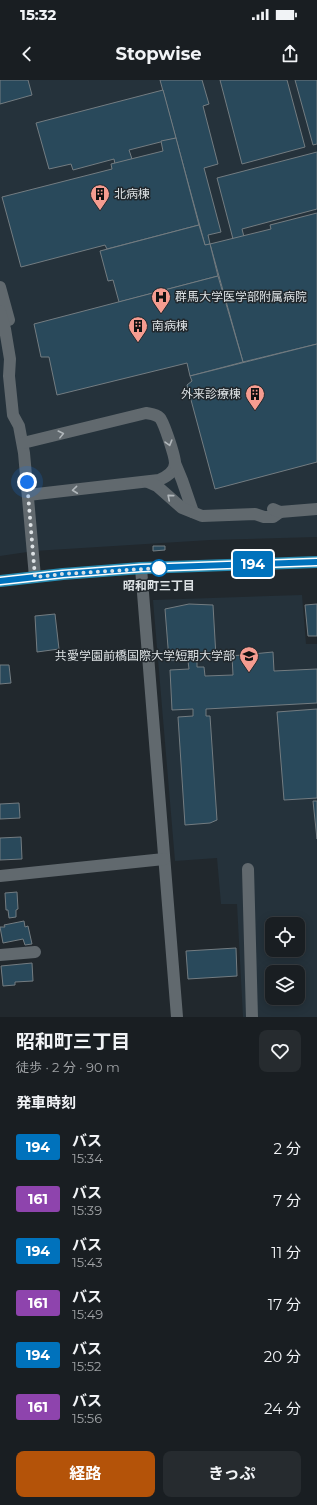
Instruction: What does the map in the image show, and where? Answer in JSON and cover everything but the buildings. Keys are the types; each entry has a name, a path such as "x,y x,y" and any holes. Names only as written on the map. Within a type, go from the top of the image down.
{"main road":[{"path":"0,581 141,568 317,562"}],"street":[{"path":"0,287 14,340 22,413 19,426"},
{"path":"0,311 9,346 10,359 5,381 23,443 35,577"},
{"path":"23,443 146,413 153,414 160,418 164,425 175,463 193,512"},
{"path":"28,495 148,482 165,477 171,472 175,463"},
{"path":"148,482 157,486 182,508 202,516 255,514 263,510 273,509 280,512 317,509"},
{"path":"141,568 177,1017"},
{"path":"0,876 164,859"},
{"path":"248,869 252,1017"},
{"path":"0,955 35,952"}],"shaded area":[{"name":"群馬大学医学部附属病院","path":"0,80 317,80 317,537 210,540 34,551 0,556"},
{"name":"共愛学園前橋国際大学短期大学部","path":"302,595 306,644 317,644 317,1017 243,1017 237,904 221,904 217,858 175,861 153,600"}],"bus line":[{"name":"194","path":"0,581 141,568 317,562"}],"place":[{"name":"北病棟","path":"100,211"},
{"name":"群馬大学医学部附属病院","path":"161,314"},
{"name":"南病棟","path":"138,343"},
{"name":"外来診療棟","path":"255,411"},
{"name":"昭和町三丁目","path":"159,568"},
{"name":"共愛学園前橋国際大学短期大学部","path":"249,673"}],"route":[{"path":"27,482 35,577 141,568 159,568"}]}
